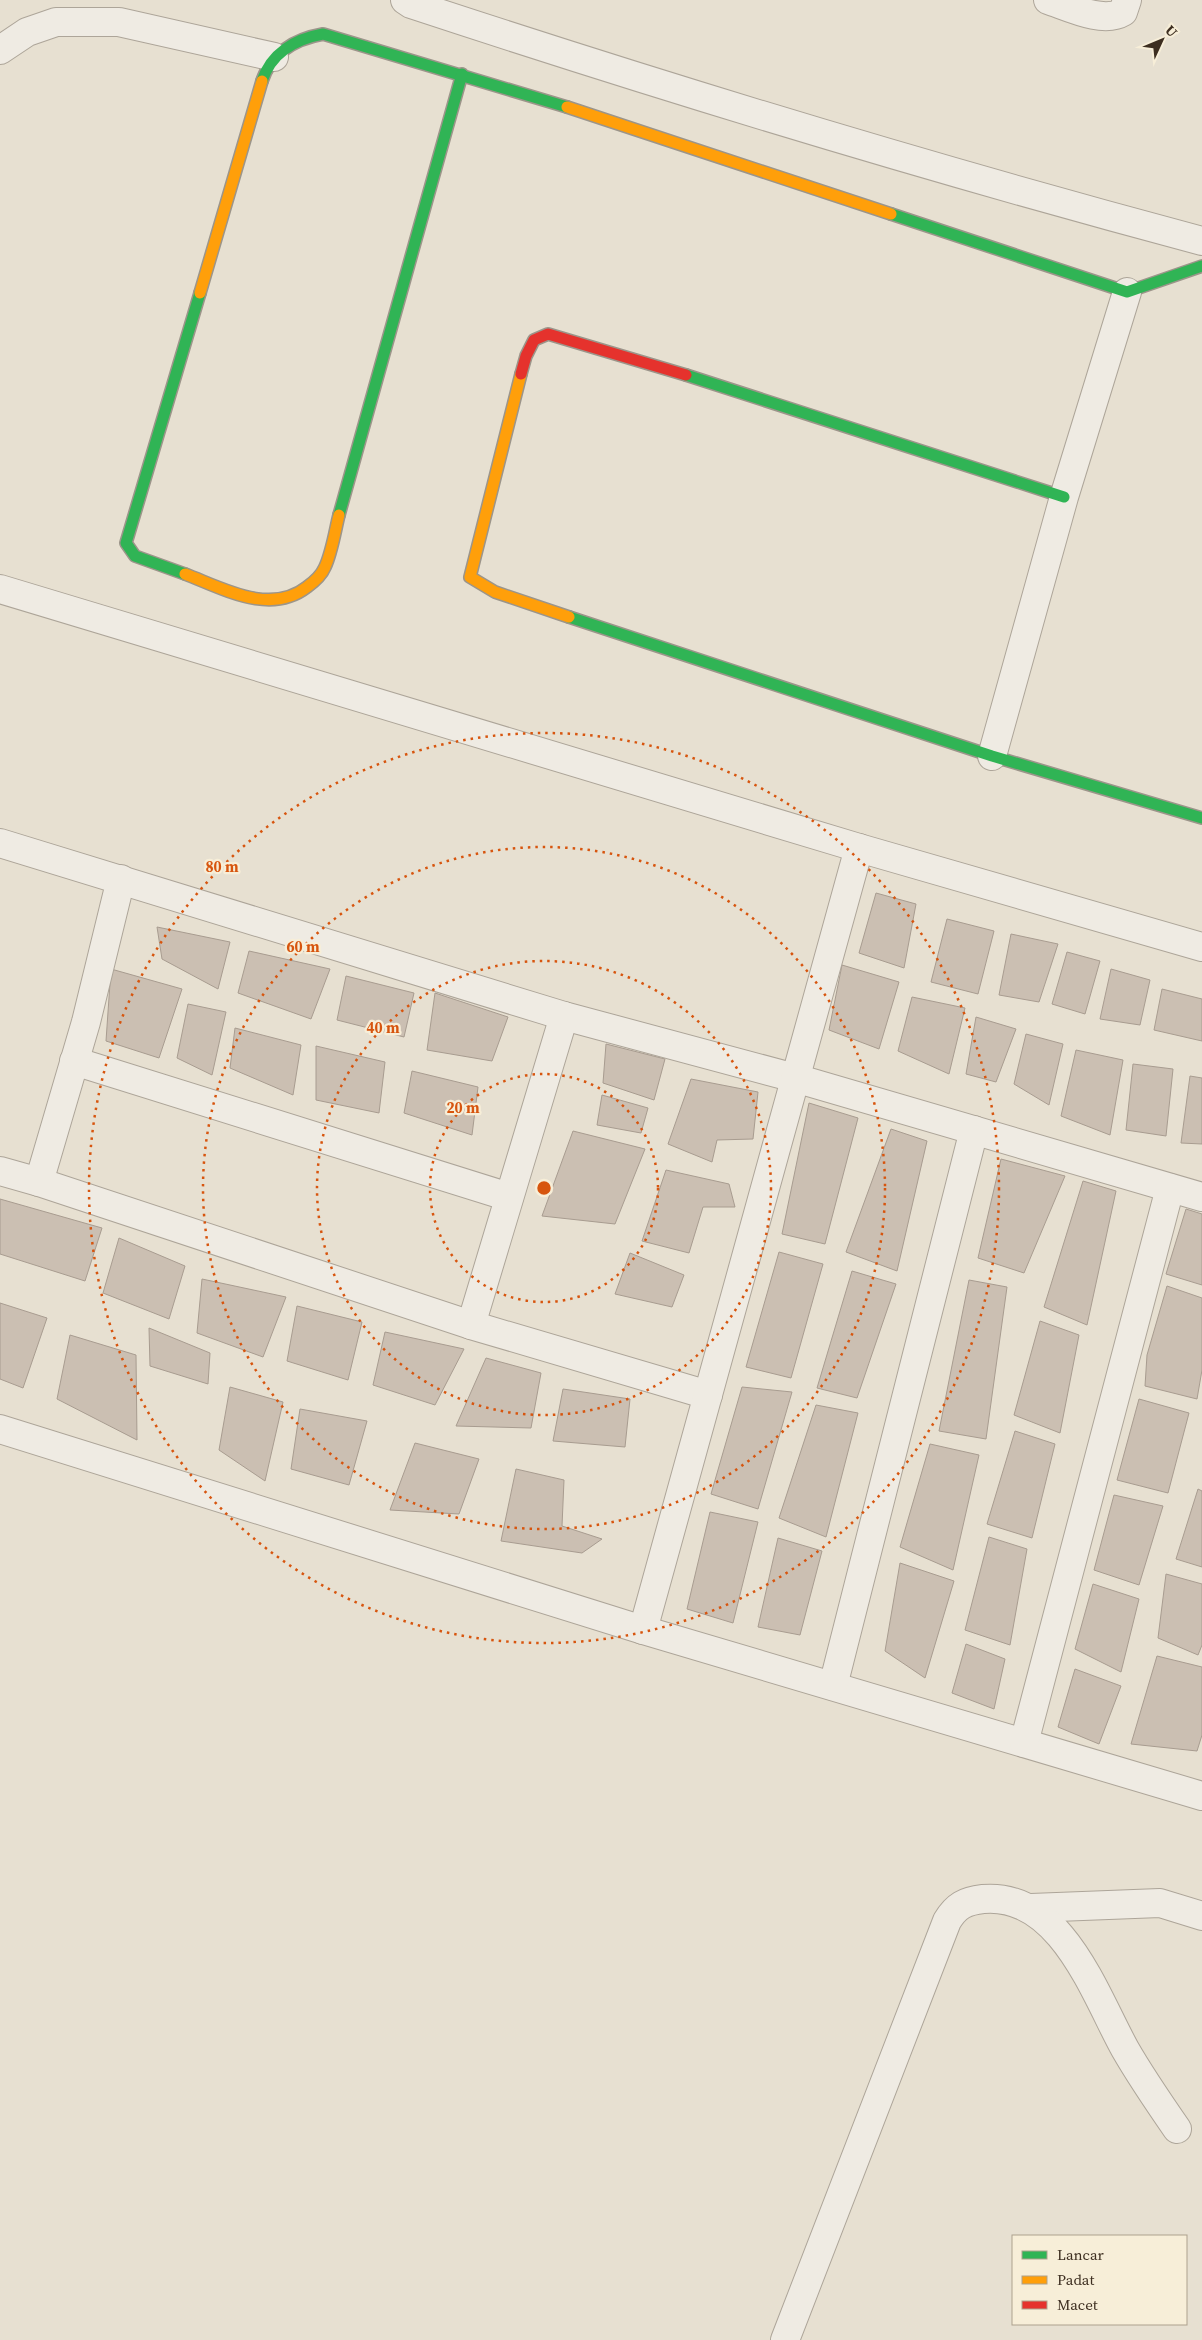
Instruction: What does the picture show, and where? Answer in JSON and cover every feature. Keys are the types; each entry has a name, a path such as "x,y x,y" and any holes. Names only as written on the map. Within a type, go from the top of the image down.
{"street":[{"path":"405,0 411,4 615,70 1082,209 1202,241"},
{"path":"1048,0 1083,12 1116,17 1123,12 1127,0"},
{"path":"0,50 27,32 56,22 119,22 274,57"},
{"path":"462,74 325,567 312,586 274,601 254,600 135,556 126,543 265,72 274,57 301,38 323,34 462,74 538,97 1127,292 1202,266"},
{"path":"992,756 1064,497 1127,292"},
{"path":"1064,497 735,390 548,334 534,340 526,356 470,577 504,596 992,756 1202,818"},
{"path":"0,589 859,848 1202,947"},
{"path":"0,843 564,1016 795,1078 1202,1198"},
{"path":"643,1630 859,848"},
{"path":"39,1182 74,1061 121,879"},
{"path":"471,1325 564,1016"},
{"path":"74,1061 509,1197"},
{"path":"833,1686 974,1130"},
{"path":"0,1171 39,1182 471,1325 708,1395"},
{"path":"1024,1743 1170,1188"},
{"path":"0,1429 643,1630 1202,1796"},
{"path":"784,2340 946,1922 958,1906 970,1900 990,1898 1031,1908 1160,1903 1202,1916"},
{"path":"1031,1908 1053,1926 1077,1959 1132,2060 1177,2129"}],"building":[{"path":"876,893 916,904 904,968 859,953"},
{"path":"947,919 994,931 978,994 931,982"},
{"path":"157,927 230,942 218,989 162,959"},
{"path":"1011,934 1058,944 1039,1002 999,995"},
{"path":"249,951 330,969 311,1019 238,993"},
{"path":"1067,952 1100,961 1085,1014 1052,1004"},
{"path":"842,965 899,982 879,1049 829,1030"},
{"path":"111,969 182,989 159,1058 106,1041"},
{"path":"1111,969 1150,980 1140,1025 1100,1019"},
{"path":"346,976 414,993 404,1037 337,1020"},
{"path":"1162,989 1202,999 1202,1041 1154,1030"},
{"path":"435,993 508,1017 492,1061 427,1050"},
{"path":"912,997 965,1008 949,1074 898,1051"},
{"path":"188,1004 226,1012 212,1075 177,1058"},
{"path":"976,1017 1016,1029 996,1082 966,1074"},
{"path":"235,1028 301,1045 293,1095 230,1068"},
{"path":"1026,1034 1063,1044 1049,1105 1014,1084"},
{"path":"606,1044 665,1059 654,1100 603,1083"},
{"path":"316,1046 385,1062 379,1113 316,1100"},
{"path":"1076,1050 1123,1060 1110,1135 1061,1116"},
{"path":"1133,1064 1173,1069 1166,1136 1126,1130"},
{"path":"412,1071 478,1087 472,1135 404,1113"},
{"path":"1190,1076 1202,1078 1202,1144 1181,1143"},
{"path":"691,1079 758,1092 753,1139 717,1140 712,1162 668,1144"},
{"path":"602,1095 648,1108 641,1133 597,1125"},
{"path":"809,1103 858,1118 825,1244 782,1234"},
{"path":"891,1129 927,1141 897,1271 846,1252"},
{"path":"573,1131 645,1149 615,1224 542,1216"},
{"path":"1001,1159 1065,1176 1024,1273 978,1258"},
{"path":"666,1170 729,1184 735,1207 703,1207 689,1253 642,1241"},
{"path":"1083,1181 1116,1191 1087,1325 1044,1307"},
{"path":"0,1199 102,1228 85,1281 0,1254"},
{"path":"1186,1209 1202,1214 1202,1285 1166,1274"},
{"path":"119,1238 185,1266 169,1319 103,1293"},
{"path":"779,1252 823,1264 791,1378 746,1367"},
{"path":"630,1253 684,1275 672,1307 615,1294"},
{"path":"852,1271 896,1284 857,1398 817,1388"},
{"path":"202,1279 286,1297 263,1357 197,1333"},
{"path":"969,1280 1007,1287 986,1439 939,1431"},
{"path":"1167,1286 1202,1298 1202,1370 1197,1399 1145,1386 1147,1355"},
{"path":"0,1303 47,1318 23,1388 0,1379"},
{"path":"297,1306 362,1322 348,1380 287,1361"},
{"path":"1040,1321 1079,1335 1060,1433 1014,1415"},
{"path":"149,1328 210,1353 208,1384 150,1366"},
{"path":"385,1332 464,1349 435,1405 373,1385"},
{"path":"70,1335 136,1355 137,1440 57,1399"},
{"path":"486,1358 541,1373 531,1428 456,1426"},
{"path":"230,1387 283,1402 265,1481 219,1450"},
{"path":"742,1387 792,1392 758,1509 711,1494"},
{"path":"563,1389 630,1399 625,1447 553,1441"},
{"path":"1139,1399 1189,1413 1168,1493 1117,1480"},
{"path":"816,1405 858,1413 826,1537 779,1518"},
{"path":"300,1409 367,1421 349,1485 291,1469"},
{"path":"1015,1431 1055,1444 1032,1538 987,1524"},
{"path":"415,1443 479,1459 459,1514 390,1510"},
{"path":"930,1444 979,1455 953,1570 900,1547"},
{"path":"516,1469 564,1480 562,1526 602,1539 582,1553 501,1541"},
{"path":"1198,1489 1202,1491 1202,1567 1176,1559"},
{"path":"1114,1495 1163,1506 1139,1585 1094,1570"},
{"path":"710,1512 758,1522 733,1623 687,1609"},
{"path":"989,1537 1027,1549 1010,1645 965,1630"},
{"path":"778,1538 822,1551 800,1635 758,1627"},
{"path":"900,1563 954,1581 925,1678 885,1651"},
{"path":"1166,1574 1202,1584 1202,1645 1198,1655 1158,1638"},
{"path":"1093,1584 1139,1599 1121,1672 1075,1649"},
{"path":"966,1644 1005,1659 994,1709 952,1693"},
{"path":"1157,1656 1202,1667 1202,1735 1197,1751 1131,1744"},
{"path":"1075,1669 1121,1686 1099,1744 1058,1727"}],"traffic: fast":[{"path":"262,81 271,63 285,49 313,36 323,34 567,107"},
{"path":"339,515 462,74"},
{"path":"891,214 1127,292 1202,266"},
{"path":"185,574 135,556 126,543 200,293"},
{"path":"686,375 1064,497"},
{"path":"569,617 992,756 1202,818"}],"traffic: slow":[{"path":"200,293 262,81"},
{"path":"567,107 891,214"},
{"path":"521,374 470,577 495,592 569,617"},
{"path":"185,574 246,597 278,599 293,595 310,585 324,570 339,515"}],"traffic: jam":[{"path":"521,374 526,356 534,340 548,334 686,375"}]}
